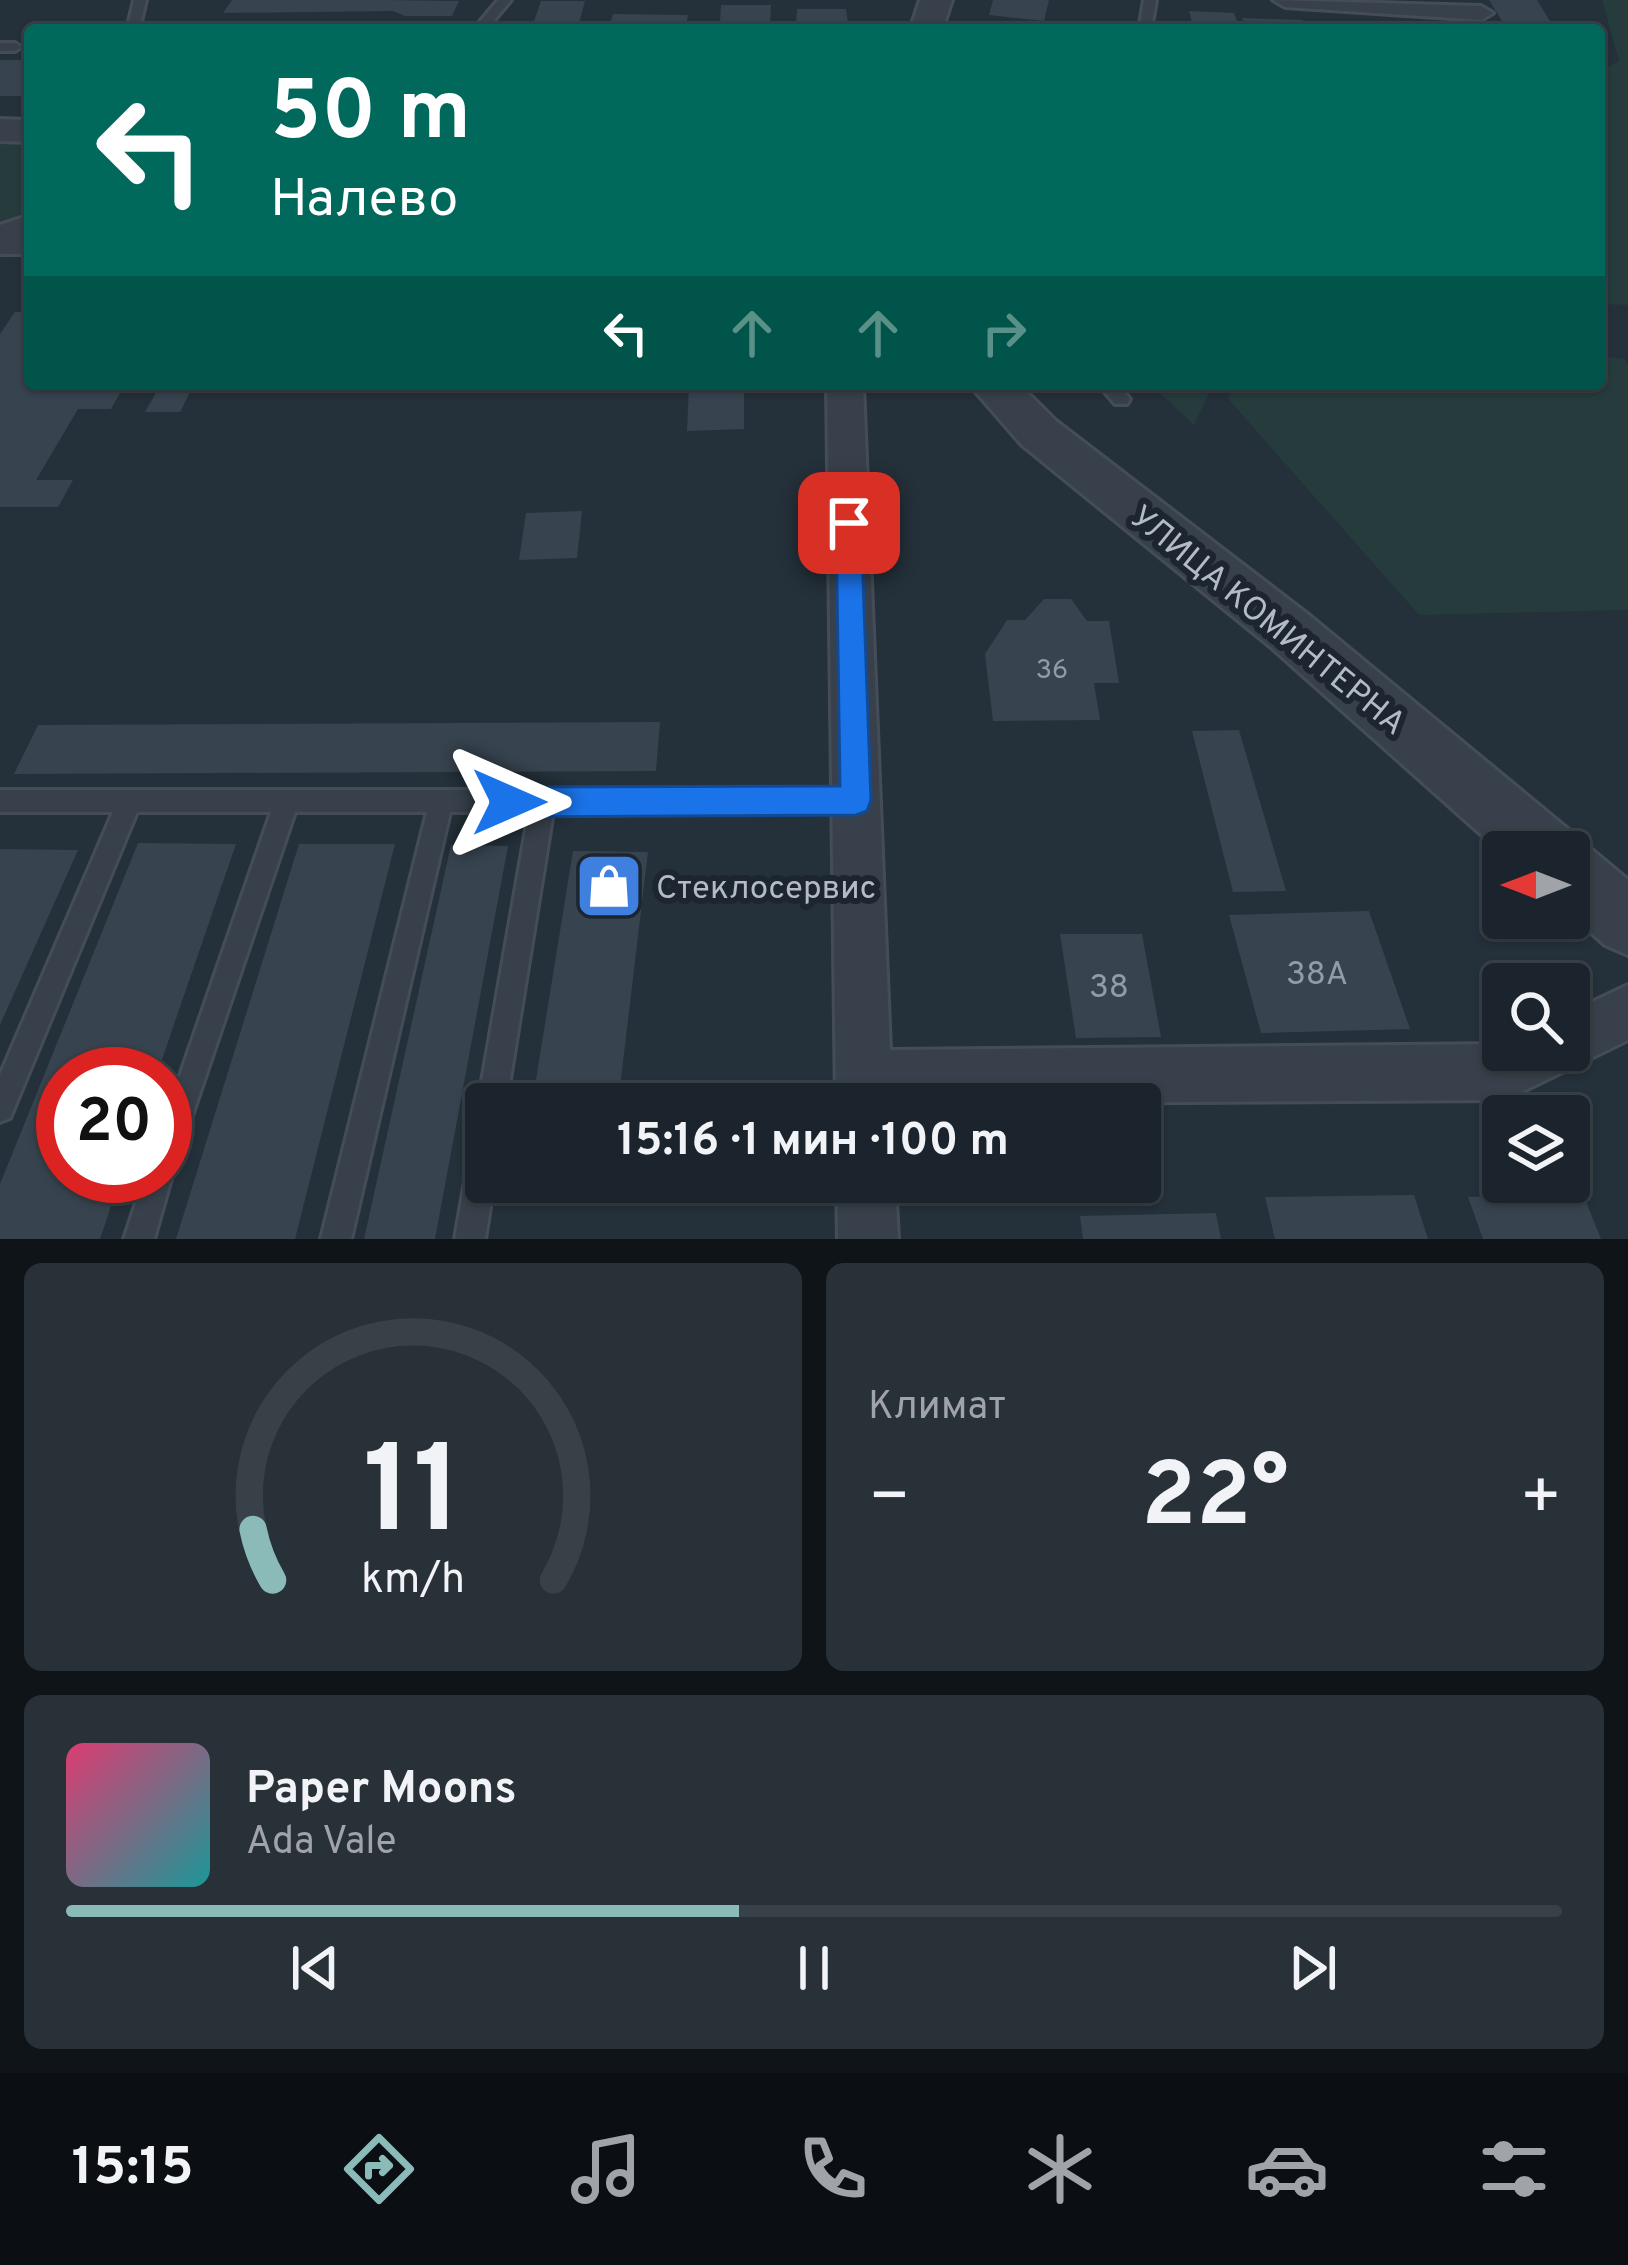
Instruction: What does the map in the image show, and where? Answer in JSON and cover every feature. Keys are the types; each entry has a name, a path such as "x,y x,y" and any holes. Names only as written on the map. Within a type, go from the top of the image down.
{"street":[{"path":"1285,0 1481,13"},
{"path":"845,390 864,1083"},
{"name":"УЛИЦА КОМИНТЕРНА","path":"998,390 1040,433 1291,632 1523,831"},
{"path":"1590,889 1628,922"},
{"path":"1590,1031 1628,1012"},
{"path":"1134,1083 1507,1071"},
{"path":"867,1203 868,1239"}],"lane":[{"path":"483,24 505,0"},
{"path":"1113,390 1121,399"},
{"path":"0,802 856,800"},
{"path":"0,1108 130,802"},
{"path":"192,1081 286,802"},
{"path":"336,1239 441,802"},
{"path":"496,1083 543,802"},
{"path":"139,1239 151,1203"},
{"path":"470,1239 476,1203"}],"green space":[{"path":"1602,0 1628,0 1628,305 1605,304 1605,69 1619,61"},
{"path":"0,138 24,139 24,211 0,230"},
{"path":"1605,357 1625,359 1628,610 1419,615 1229,400 1228,390 1605,390"},
{"path":"1156,390 1211,390 1194,425"}],"building":[{"path":"232,0 459,1 452,16 405,16 393,11 223,13"},
{"path":"993,0 1049,0 1044,21 989,15"},
{"path":"1489,0 1537,0 1552,24 1504,24"},
{"path":"541,1 585,1 579,24 533,24"},
{"path":"721,5 771,5 770,24 720,21"},
{"path":"797,9 846,9 848,24 796,24"},
{"path":"1189,11 1234,13 1238,24 1192,24"},
{"path":"613,14 688,15 686,24 610,24"},
{"path":"1242,18 1303,20 1305,24 1244,24"},
{"path":"0,60 24,60 24,96 0,96"},
{"path":"15,312 24,312 24,390 122,390 111,409 78,409 36,480 73,480 58,507 0,507 0,334"},
{"path":"158,390 191,390 180,412 145,412"},
{"path":"689,390 744,390 744,429 687,431"},
{"path":"582,511 577,558 519,560 526,513"},
{"path":"1044,599 1071,599 1087,621 1109,621 1119,683 1094,683 1100,720 993,721 985,654 1007,620 1025,620"},
{"path":"660,722 656,771 14,774 38,725"},
{"path":"1239,730 1286,891 1233,892 1192,731"},
{"path":"138,843 236,844 166,1047 55,1047"},
{"path":"299,844 395,844 295,1239 176,1239 187,1203 192,1203 192,1188"},
{"path":"451,845 508,846 435,1239 364,1239"},
{"path":"0,849 78,850 0,1025"},
{"path":"573,851 648,852 620,1083 535,1083"},
{"path":"1369,911 1410,1029 1261,1033 1229,915"},
{"path":"1060,934 1142,934 1161,1037 1076,1038"},
{"path":"36,1095 36,1203 112,1203 100,1239 0,1239 0,1184"},
{"path":"1414,1195 1428,1239 1275,1239 1265,1197"},
{"path":"1468,1197 1482,1197 1482,1203 1587,1203 1601,1239 1483,1239"},
{"path":"1216,1213 1221,1239 1083,1239 1080,1216"}],"place":[{"name":"Стеклосервис","path":"609,886"}],"route":[{"path":"509,802 856,800 849,523"}]}
